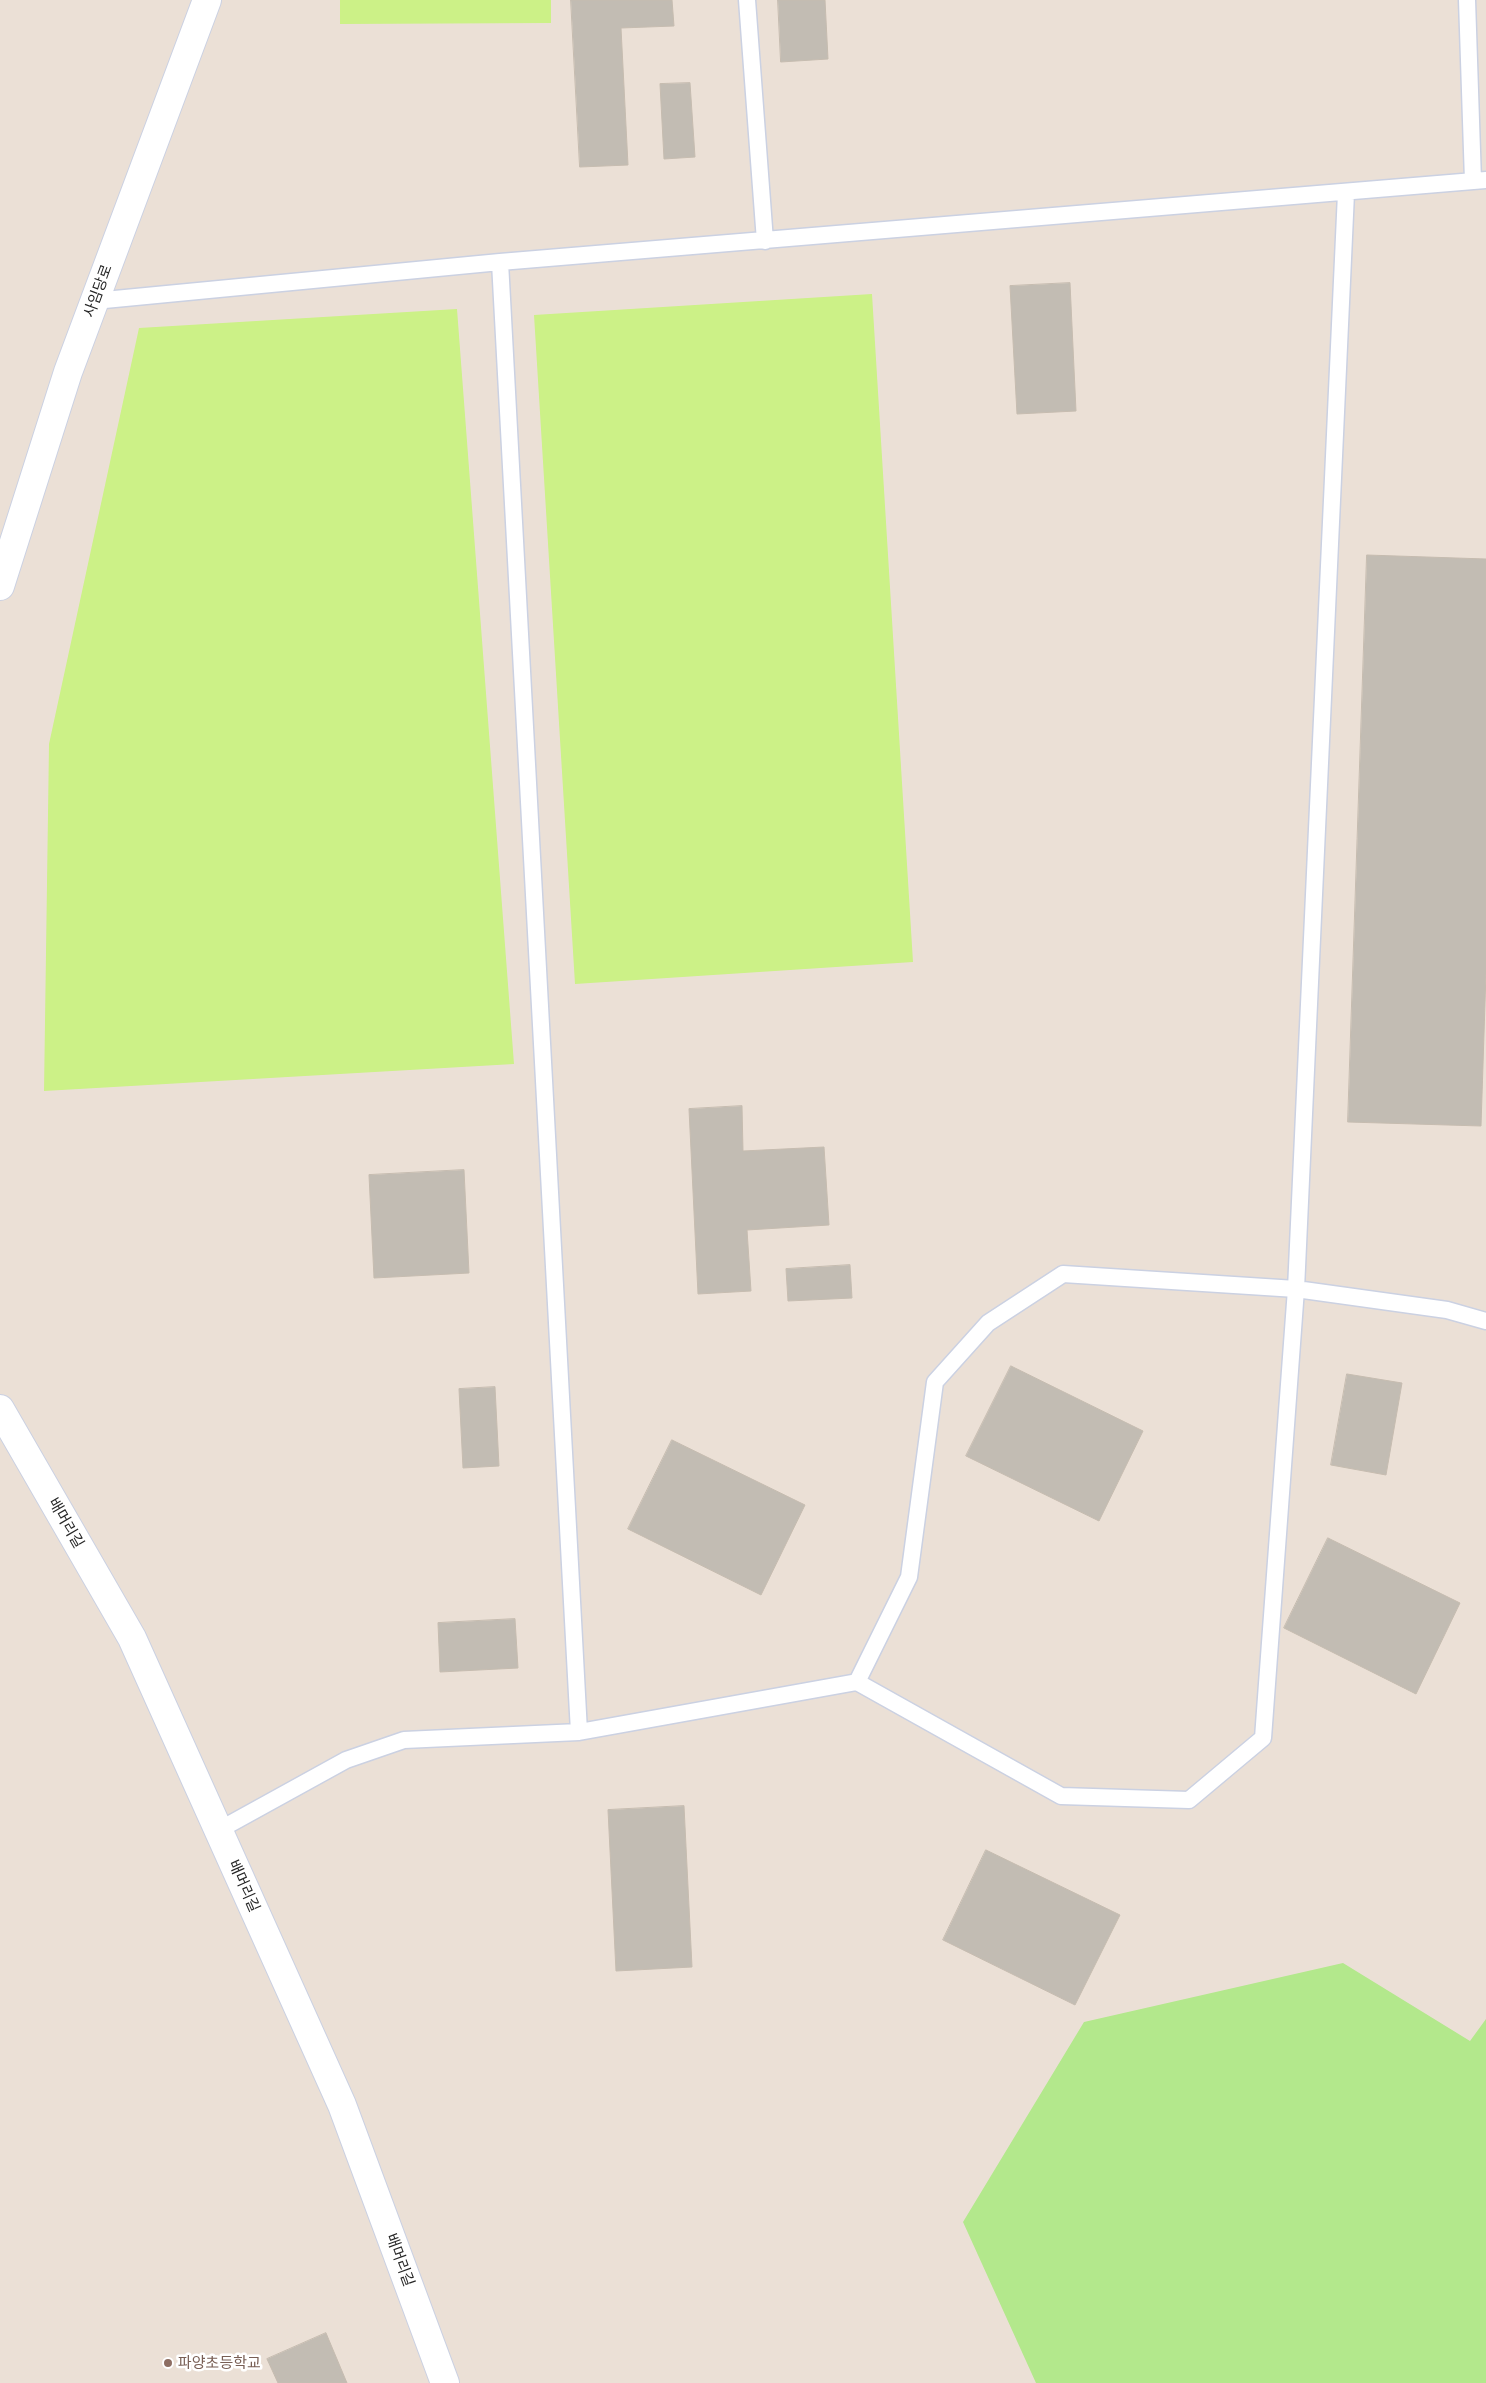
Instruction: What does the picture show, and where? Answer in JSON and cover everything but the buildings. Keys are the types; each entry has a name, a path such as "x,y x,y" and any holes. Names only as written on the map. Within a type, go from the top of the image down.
{"street":[{"name":"사임당로","path":"0,586 68,372 207,0"},
{"name":"배머리길","path":"0,1409 132,1638 342,2105 445,2383"}],"lane":[{"path":"747,0 765,242"},
{"path":"94,301 500,262 765,242 1480,181 1467,0"},
{"path":"219,1830 346,1760 404,1740 579,1732 856,1682 1061,1796 1189,1800 1263,1738 1296,1289 1346,193"},
{"path":"500,262 579,1732"},
{"path":"856,1682 909,1578 935,1382 988,1323 1063,1274 1296,1289 1447,1310 1486,1321"}],"green space":[{"path":"340,0 551,0 551,23 340,24"},
{"path":"872,294 913,962 575,984 534,315"},
{"path":"457,309 514,1064 44,1091 49,744 139,328"},
{"path":"1343,1963 1470,2041 1486,2019 1486,2383 1036,2383 963,2222 1084,2022"}],"place":[{"name":"파양초등학교","path":"168,2363"}]}
